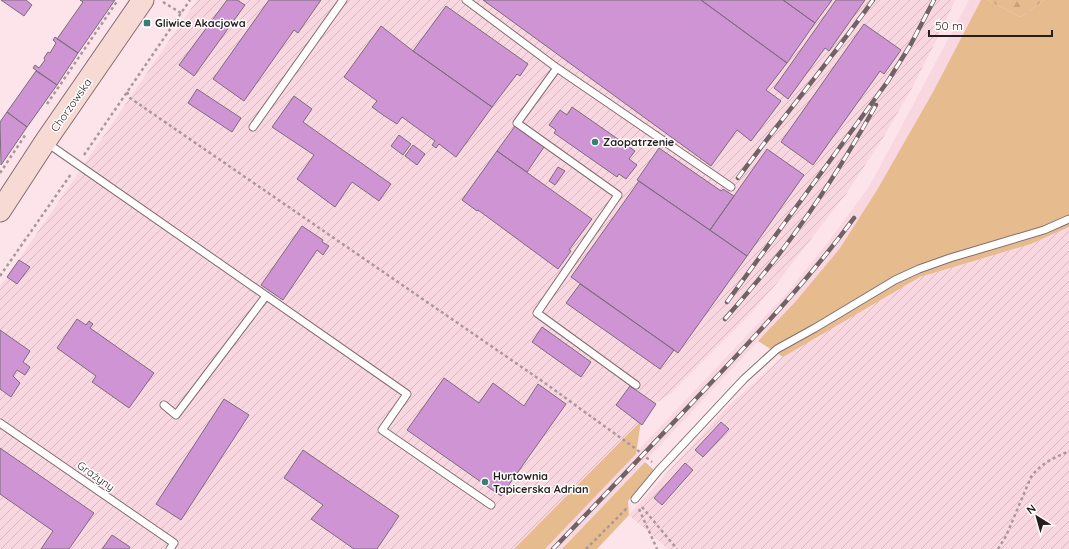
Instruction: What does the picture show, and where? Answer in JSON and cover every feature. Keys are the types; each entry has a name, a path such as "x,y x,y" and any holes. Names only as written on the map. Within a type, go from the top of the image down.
{"main road":[{"name":"Chorzowska","path":"0,210 37,135 153,1"}],"lane":[{"path":"252,128 343,0"},
{"path":"466,0 557,68 731,187"},
{"path":"557,68 517,123 618,194 537,314 636,385"},
{"path":"37,135 407,394 382,430 491,505"},
{"path":"635,499 659,470 744,379 777,349 895,280 919,269 950,258 1044,230 1069,219"},
{"path":"164,405 176,415 266,296"},
{"name":"Grażyny","path":"0,423 174,543 170,549"}],"path":[{"path":"43,109 118,0"},
{"path":"0,276 190,0"},
{"path":"153,1 180,13"},
{"path":"127,92 130,98 542,381 636,449 659,470"},
{"path":"0,173 37,135"},
{"path":"998,549 1006,536 1031,477 1038,468 1046,462 1069,451"},
{"path":"586,549 635,499"},
{"path":"635,499 657,549"},
{"path":"635,499 677,549"}],"shaded area":[{"path":"197,0 955,0 912,88 886,133 846,194 777,283 751,313 670,394 656,403 641,421 514,549 0,549 0,287"},
{"path":"969,0 981,0 933,92 877,190 840,248 796,301 562,549 545,549 787,293 829,241 870,185"},
{"path":"1069,227 1069,549 668,549 629,515 724,410 783,356 920,277 1031,244"}],"green space":[{"path":"981,0 987,0 1021,17 1044,0 1069,0 1069,227 1031,244 920,277 783,357 758,341 796,301 840,248 877,190 933,92"},
{"path":"987,0 1044,0 1021,17"},
{"path":"641,421 636,454 545,549 514,549"},
{"path":"645,462 654,470 628,501 629,515 597,549 562,549"}],"building":[{"path":"1,0 26,0 32,5 24,16"},
{"path":"80,0 115,0 78,53 57,39 83,2"},
{"path":"227,0 237,0 245,5 194,76 179,65"},
{"path":"269,0 321,0 298,33 294,30 244,101 213,79"},
{"path":"483,0 701,0 787,63 766,90 781,101 751,141 737,130 711,166"},
{"path":"701,0 783,0 815,23 787,63"},
{"path":"783,0 832,0 815,23"},
{"path":"836,0 865,0 829,51 825,48 788,99 774,88"},
{"path":"446,6 528,64 520,76 517,74 492,107 413,51"},
{"path":"864,24 901,50 884,74 880,71 813,165 781,142"},
{"path":"381,26 413,51 492,107 456,157 439,144 436,148 432,145 435,141 402,117 397,124 383,115 372,107 377,101 344,77"},
{"path":"55,37 78,53 57,85 33,68 35,65 39,68 45,60 44,58 48,52 50,53 56,43 53,40"},
{"path":"36,71 57,85 27,127 7,112"},
{"path":"197,89 241,118 232,132 188,103"},
{"path":"294,96 312,109 303,122 391,184 379,201 352,182 335,207 297,179 314,155 272,127"},
{"name":"Zaopatrzenie","path":"572,107 635,151 629,159 637,165 626,179 619,174 617,177 554,133 556,130 549,125 560,110 567,115"},
{"path":"7,112 27,127 1,165 0,122"},
{"path":"515,126 544,147 527,172 497,151"},
{"path":"399,135 411,144 403,155 391,146"},
{"path":"413,145 425,154 417,165 405,156"},
{"path":"659,148 721,191 723,189 734,196 710,230 637,180"},
{"path":"767,149 804,175 747,256 710,230"},
{"path":"497,151 592,219 569,250 571,251 558,269 478,210 477,211 462,200"},
{"path":"558,167 565,171 555,185 549,181"},
{"path":"639,181 747,256 678,353 571,277"},
{"path":"302,226 323,240 322,242 329,246 323,255 317,250 283,300 261,285"},
{"path":"19,260 30,267 17,284 7,277"},
{"path":"580,284 674,350 660,369 566,303"},
{"path":"77,319 86,325 89,321 93,324 90,328 154,373 129,408 92,382 96,376 57,348"},
{"path":"542,327 591,362 581,377 532,342"},
{"path":"0,330 30,351 23,362 30,367 25,375 17,370 13,376 20,383 11,397 0,389"},
{"path":"444,378 479,403 493,383 524,406 538,384 566,404 501,496 407,430"},
{"path":"630,386 656,404 642,425 616,405"},
{"path":"224,399 249,415 181,520 156,504"},
{"path":"721,422 729,429 703,457 695,450"},
{"path":"0,448 94,513 69,549 41,549 53,531 0,494"},
{"path":"303,450 399,516 377,549 354,549 311,519 323,505 284,478"},
{"path":"685,463 693,470 662,505 654,498"},
{"path":"112,535 130,547 129,549 102,549"}],"railway":[{"path":"738,178 873,0"},
{"path":"727,302 888,81 911,44 934,0"},
{"path":"725,319 769,267 808,214 855,142 876,105"},
{"path":"553,549 765,325 820,262 854,218"}],"place":[{"name":"Gliwice Akacjowa","path":"147,23"},
{"name":"Zaopatrzenie","path":"595,142"},
{"name":"Hurtownia Tapicerska Adrian","path":"485,482"}]}
